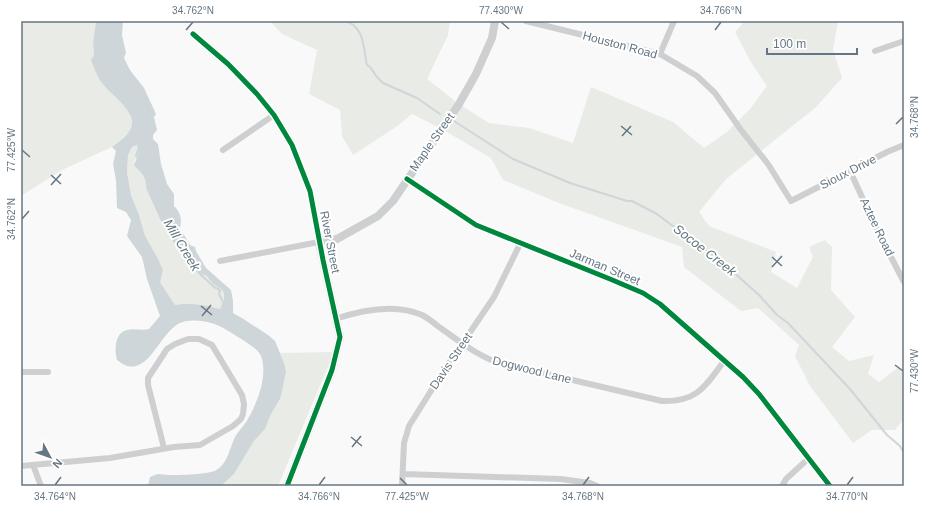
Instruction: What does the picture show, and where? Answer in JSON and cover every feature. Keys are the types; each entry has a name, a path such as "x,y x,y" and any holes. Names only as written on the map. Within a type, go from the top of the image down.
{"street":[{"name":"Maple Street","path":"220,261 337,239 378,216 393,201 459,104 476,74 492,38 495,21"},
{"name":"Houston Road","path":"526,21 660,54 697,76 715,93 741,130 768,164 792,201"},
{"path":"660,54 674,21"},
{"name":"River Street","path":"193,34 228,64 257,94 274,115 292,145 310,191 319,242 340,337 332,370 287,486"},
{"path":"875,51 904,41"},
{"path":"223,150 274,115"},
{"name":"Sioux Drive","path":"792,201 904,145"},
{"name":"Aztee Road","path":"850,171 880,236 904,282"},
{"name":"Jarman Street","path":"407,179 476,225 521,242 643,293 660,304 743,377 759,394 830,486"},
{"name":"Davis Street","path":"402,486 404,443 409,426 494,297 521,242"},
{"name":"Dogwood Lane","path":"335,319 355,312 385,309 407,311 422,315 482,357 496,362 662,402 685,400 695,395 707,383 724,361"},
{"path":"21,466 110,458 164,448 200,445 233,426 241,419 243,414 244,404 242,395 212,345 198,339 188,339 167,349 148,378 148,385 164,448"},
{"path":"21,372 48,372"},
{"path":"782,486 786,479 809,458"},
{"path":"33,465 41,486"},
{"path":"403,474 560,479 590,483 597,486"}],"shaded area":[{"path":"21,21 96,21 93,43 94,56 131,116 133,123 130,131 112,147 62,170 21,196"},
{"path":"270,21 450,21 448,35 427,79 459,104 489,123 529,128 573,143 591,87 673,122 704,148 727,132 750,109 767,86 752,64 735,32 745,21 839,21 833,49 842,78 815,108 726,179 699,212 709,226 776,252 771,272 797,288 813,257 809,247 825,240 832,247 831,290 855,317 832,347 849,361 874,355 868,374 879,382 899,367 904,376 904,419 895,430 872,430 853,443 810,386 795,356 799,345 758,308 741,311 684,267 682,247 559,203 503,180 491,158 442,129 412,114 396,127 353,155 342,136 340,110 309,94 317,50 282,34"},
{"path":"137,145 138,155 134,162 146,181 146,188 164,228 190,266 197,272 207,276 212,283 224,293 224,300 220,309 198,304 175,305 160,282 157,257 145,237 139,215 131,195 127,172 128,155 132,147"},
{"path":"334,352 278,486 221,486 234,474 254,441 265,429 271,414 280,399 284,363 280,353"}],"water":[{"path":"96,21 123,21 122,35 126,53 124,58 130,70 144,88 156,114 154,117 157,130 153,135 153,139 158,144 161,164 167,184 174,194 174,206 180,216 180,228 190,245 195,247 206,268 231,290 233,313 275,341 284,363 286,371 280,399 271,414 265,429 254,441 234,474 221,486 148,486 150,477 157,474 202,474 214,471 221,466 235,437 248,420 259,395 263,379 263,363 261,356 253,347 223,328 215,324 194,320 181,322 178,324 171,330 144,362 136,366 127,366 117,360 116,342 120,334 123,331 130,329 149,329 160,316 147,279 142,257 127,236 131,220 126,212 117,208 116,180 113,164 116,151 112,147 129,131 132,124 132,119 125,107 104,85 97,75 91,60 94,56 93,43","holes":["137,145 138,155 134,165 144,178 146,188 164,228 190,266 197,272 207,276 212,283 224,293 224,300 220,309 198,304 175,305 160,282 163,270 145,236 131,195 127,172 128,155 132,147"]}],"waterway":[{"name":"Socoe Creek","path":"346,21 357,28 364,45 367,65 383,83 417,98 440,114"},
{"name":"Socoe Creek","path":"454,121 513,159 570,183 627,201 632,201 657,214 719,259 760,296 777,315 788,323 850,389 887,435 900,446 904,453"},
{"name":"Mill Creek","path":"138,150 136,156 138,158"},
{"name":"Mill Creek","path":"198,272 214,287 220,290 219,294 224,304"}],"cycle path":[{"path":"193,34 228,64 257,94 274,115 292,145 310,191 340,337 332,370 287,486"},
{"path":"407,179 476,225 643,293 660,304 743,377 759,394 830,486"}]}
